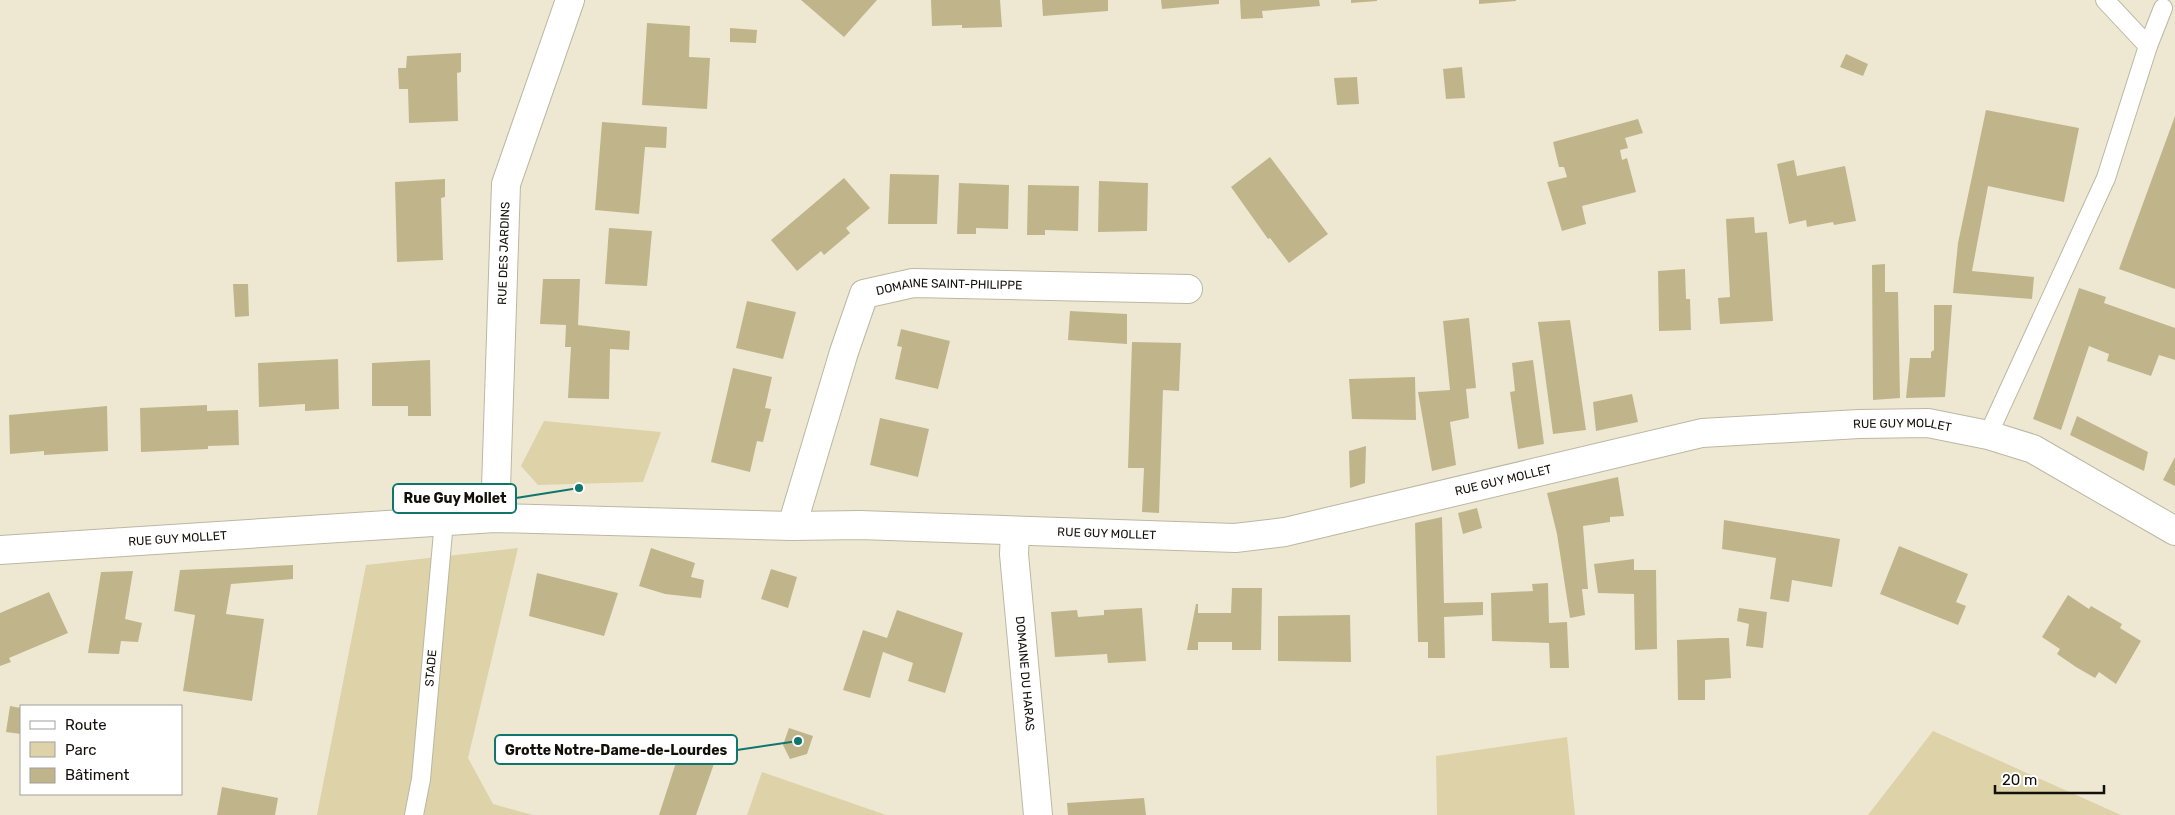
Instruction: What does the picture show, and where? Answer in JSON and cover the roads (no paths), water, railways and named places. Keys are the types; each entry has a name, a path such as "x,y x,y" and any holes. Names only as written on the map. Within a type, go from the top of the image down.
{"street":[{"name":"RUE DES JARDINS","path":"495,518 506,184 570,0"},
{"name":"DOMAINE SAINT-PHILIPPE","path":"792,526 844,352 864,294 913,283 1188,289"},
{"name":"RUE GUY MOLLET","path":"0,550 495,518 792,526 860,525 1015,532 1235,538 1285,532 1702,433 1859,424 1928,423 1988,435 2033,449 2175,531"},
{"name":"DOMAINE DU HARAS","path":"1015,532 1014,554 1038,815"}],"lane":[{"path":"2105,0 2148,46"},
{"path":"1988,435 2106,178 2148,46 2163,8"},
{"name":"STADE","path":"414,815 421,779 444,521"}],"place":[{"name":"Rue Guy Mollet","path":"579,488"},
{"name":"Grotte Notre-Dame-de-Lourdes","path":"798,741"}]}
